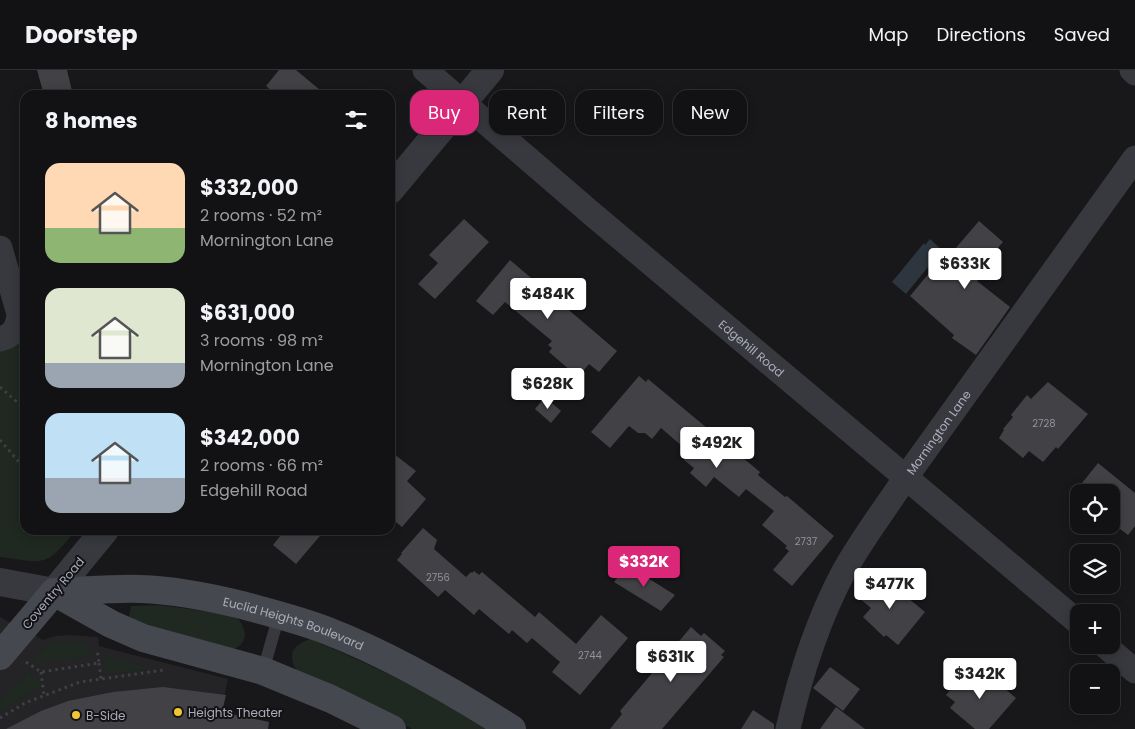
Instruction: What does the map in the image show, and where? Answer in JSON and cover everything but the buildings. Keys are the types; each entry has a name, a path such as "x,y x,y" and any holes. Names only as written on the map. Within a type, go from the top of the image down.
{"main road":[{"name":"Euclid Heights Boulevard","path":"54,592 141,589 214,599 279,615 329,631 383,655 456,694 512,729"},
{"name":"Euclid Heights Boulevard","path":"54,592 111,624 143,638 263,671 331,698 392,729"},
{"name":"Coventry Road","path":"13,659 54,592"}],"street":[{"name":"Edgehill Road","path":"425,70 449,90"},
{"path":"474,90 490,70"},
{"path":"1132,70 1135,73"},
{"name":"Edgehill Road","path":"479,115 591,213 1070,615"},
{"path":"395,184 436,135"},
{"name":"Mornington Lane","path":"788,729 800,683 827,606 843,573 906,477 1135,158"},
{"path":"0,248 19,314 13,332 0,339"},
{"name":"Coventry Road","path":"54,592 101,535"},
{"name":"Euclid Heights Boulevard","path":"0,582 54,592"},
{"path":"1115,654 1135,671"}],"lane":[{"path":"263,671 279,615"}],"path":[{"path":"0,387 20,405"},
{"path":"0,440 20,461"},
{"path":"97,649 101,679"},
{"path":"13,659 41,672 99,663"},
{"path":"0,718 25,703 80,682 167,670"},
{"path":"41,672 44,696"}],"shaded area":[{"path":"930,239 942,250 906,294 892,282 924,243 925,245"},
{"path":"20,338 20,535 72,535 58,551 44,560 27,561 0,557 0,349"},
{"path":"159,605 235,615 244,630 244,639 238,647 232,650 128,622 131,606"},
{"path":"0,617 43,640 55,636 69,635 98,637 99,646 228,679 217,729 0,729"},
{"path":"310,639 401,680 445,703 488,729 412,729 386,714 299,674 293,662 292,653 298,645"},
{"path":"82,642 88,646 89,656 39,663 34,658 45,648 55,643"},
{"path":"102,655 147,667 146,670 105,674"},
{"path":"28,671 41,682 41,687 0,711 0,702 17,680 20,682"}],"place":[{"name":"Heights Theater","path":"178,712"},
{"name":"B-Side","path":"76,715"}]}
